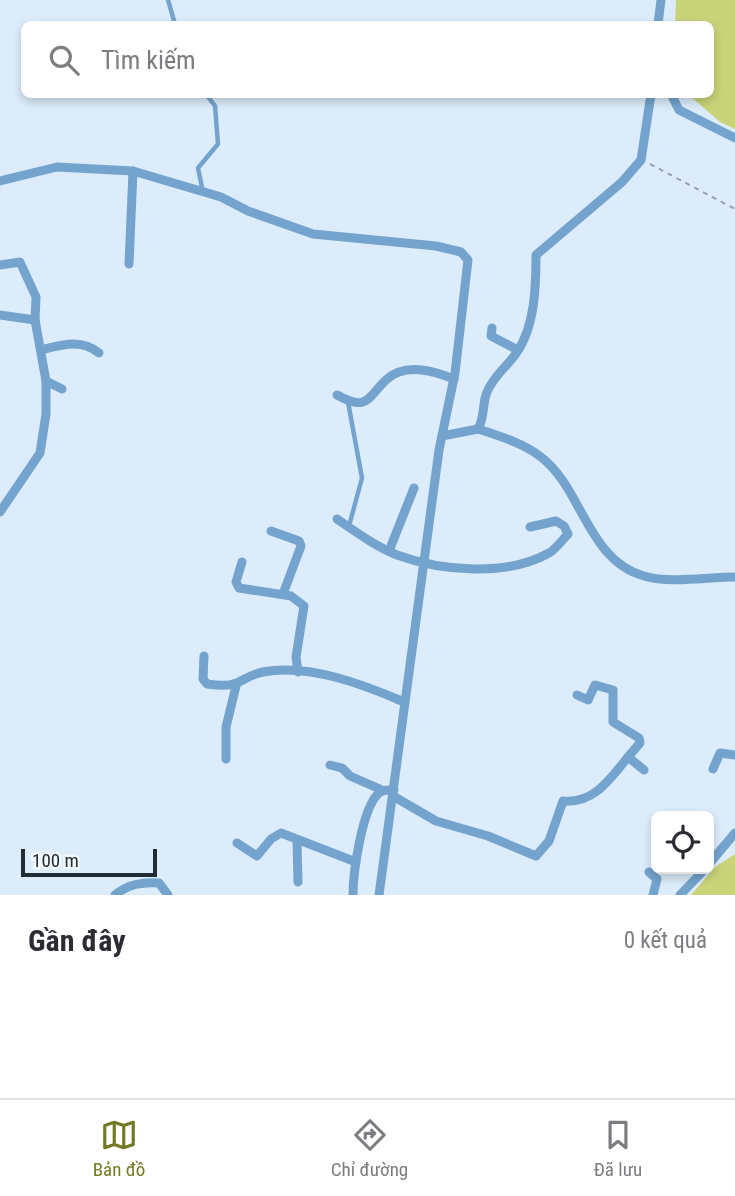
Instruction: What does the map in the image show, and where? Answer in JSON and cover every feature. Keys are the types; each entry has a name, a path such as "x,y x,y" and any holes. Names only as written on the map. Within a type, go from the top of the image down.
{"street":[{"path":"658,21 661,0"},
{"path":"478,429 482,421 486,393 518,350 529,326 536,256 622,182 641,160 650,98"},
{"path":"673,98 679,110 735,138"},
{"path":"0,181 57,167 133,171 204,193 313,234 436,246 461,252 468,260 454,379 442,436 379,895"},
{"path":"129,264 133,171"},
{"path":"0,265 15,260 23,266 36,297 35,320 46,381 40,453 0,512"},
{"path":"0,315 35,320"},
{"path":"492,328 491,336 495,340 518,350"},
{"path":"41,350 77,343 91,346 99,353"},
{"path":"338,395 348,401 363,402 373,398 386,380 395,374 429,369 454,379"},
{"path":"46,381 62,389"},
{"path":"442,436 478,429 512,441 542,457 565,482 599,540 611,554 644,576 735,577"},
{"path":"389,551 414,488"},
{"path":"337,519 389,551 426,563 495,568 518,564 550,552 568,534 567,529 556,522 530,527"},
{"path":"271,531 299,541 301,546 298,560 283,594"},
{"path":"242,562 236,582 239,588 283,594 300,600 304,606 296,657 298,672"},
{"path":"204,656 203,679 207,684 236,686 264,672 298,672 373,687 404,702"},
{"path":"330,765 342,768 350,776 393,793 436,821 488,836 536,856 550,841 563,801 580,802 605,786 640,743 639,738 613,722 613,690 595,685 588,700 577,695"},
{"path":"226,759 226,727 236,686"},
{"path":"713,769 720,753 735,755"},
{"path":"628,757 644,770"},
{"path":"353,895 356,862 370,807 383,790"},
{"path":"714,858 735,833"},
{"path":"237,843 257,856 278,834 356,862"},
{"path":"297,840 298,882"},
{"path":"649,872 657,879 653,895"},
{"path":"680,895 700,874"},
{"path":"115,895 135,884 154,882 159,883 168,895"}],"lane":[{"path":"168,0 174,21"},
{"path":"204,193 198,168 218,144 215,106 209,98"},
{"path":"348,401 348,416 362,478 348,527"}],"path":[{"path":"641,160 672,173 735,209"}],"shaded area":[{"path":"676,0 735,0 735,129 720,122 692,98 714,98 714,21 675,21"},
{"path":"735,854 735,895 691,895 709,874 714,874 715,867"}]}
